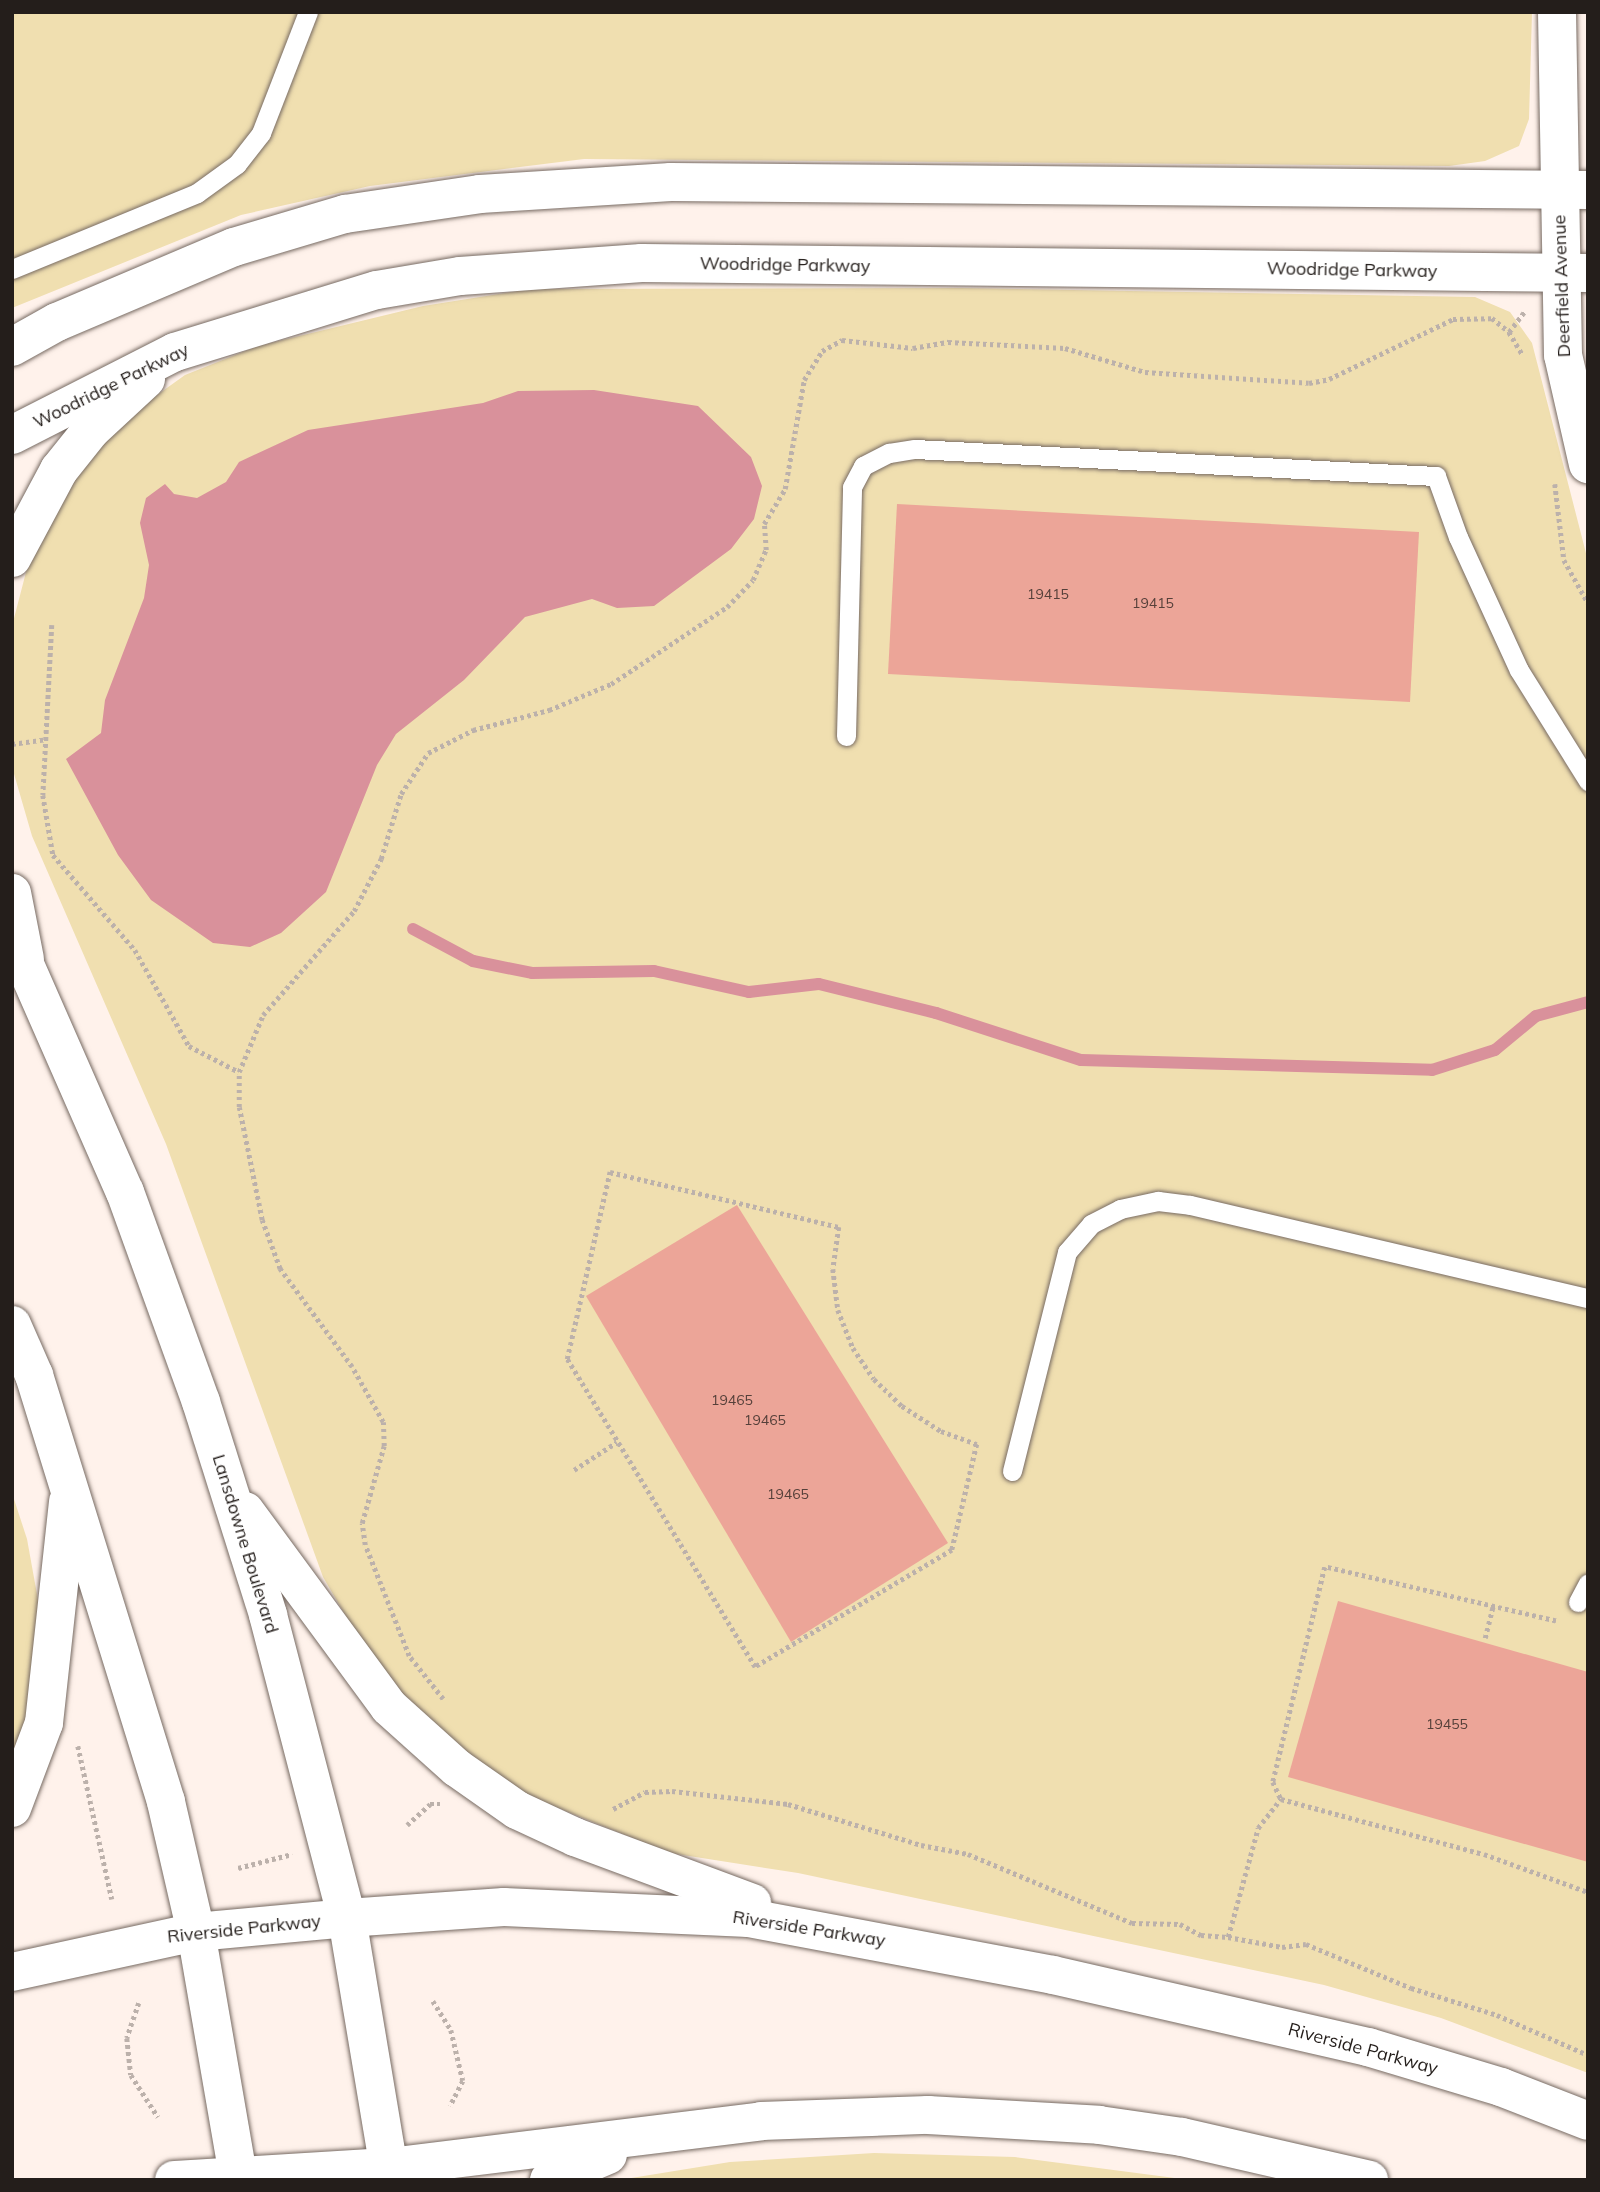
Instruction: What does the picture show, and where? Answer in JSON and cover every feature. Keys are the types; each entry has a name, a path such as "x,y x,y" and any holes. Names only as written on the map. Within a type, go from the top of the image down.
{"street":[{"name":"Deerfield Avenue","path":"1557,12 1573,189 1574,273 1563,355 1571,469"},
{"path":"12,347 104,301 234,247 345,214 480,194 671,182 1573,189"},
{"name":"Woodridge Parkway","path":"12,435 175,352 377,290 555,268 656,264 1574,273"},
{"path":"12,558 59,470 91,430 175,352"},
{"name":"Lansdowne Boulevard","path":"12,894 19,950 125,1192 229,1490 268,1615 347,1918 390,2173"},
{"path":"12,1325 69,1485 166,1801 196,1932 239,2178"},
{"path":"12,1808 44,1723 69,1485"},
{"path":"229,1490 389,1707 457,1768 517,1810 575,1837 706,1889 858,1935"},
{"name":"Riverside Parkway","path":"12,1972 196,1932 347,1918 504,1907 629,1909 749,1918 858,1935 1368,2048 1502,2087 1588,2121"},
{"path":"174,2180 390,2173 666,2134 846,2116 1014,2118 1182,2137 1369,2180"},
{"path":"549,2180 666,2134"}],"lane":[{"path":"12,269 197,193 237,164 261,133 308,12"},
{"path":"846,736 852,487 863,466 888,453 915,449 1436,476 1458,537 1519,670 1588,781"},
{"path":"1012,1471 1067,1252 1091,1224 1120,1209 1158,1201 1190,1205 1588,1298"},
{"path":"1578,1602 1588,1583"}],"path":[{"path":"447,1703 409,1657 365,1545 362,1523 384,1446 383,1422 352,1367 280,1269 246,1156 239,1072 263,1015 354,911 381,859 401,794 428,753 473,730 549,710 611,684 727,607 753,580 766,550 764,524 785,489 804,380 822,351 842,340 913,348 948,342 1065,348 1145,372 1309,383 1329,379 1453,319 1492,318 1509,332 1525,359"},
{"path":"1571,469 1564,559 1588,603"},
{"path":"52,625 43,794 53,855 135,950 189,1046 239,1072"},
{"path":"12,744 47,739"},
{"path":"610,1172 839,1227 836,1296 853,1348 874,1380 902,1406 941,1431 977,1444 952,1550 755,1667 617,1442 567,1359 610,1172"},
{"path":"574,1470 617,1442"},
{"path":"1570,1625 1325,1567 1273,1782 1281,1799 1483,1854 1588,1892"},
{"path":"1485,1638 1493,1606"},
{"path":"44,1723 74,1726 112,1899"},
{"path":"606,1813 645,1792 788,1804 920,1845 968,1854 1132,1923 1180,1924 1201,1935 1282,1947 1306,1944 1411,1988 1497,2015 1588,2055"},
{"path":"1228,1937 1258,1828 1281,1799"},
{"path":"238,1868 296,1853"},
{"path":"433,2001 451,2030 463,2081 450,2106"},
{"path":"139,2003 127,2038 131,2075 158,2117"}],"shaded area":[{"path":"12,12 1532,12 1529,119 1519,146 1485,161 1449,166 584,159 370,186 241,215 12,308"},
{"path":"961,288 1475,297 1510,312 1532,343 1588,561 1588,2073 1441,2018 1324,1985 798,1873 670,1853 521,1793 475,1760 399,1691 358,1637 323,1577 166,1144 32,836 12,767 12,626 31,553 79,470 132,413 185,375 258,346 423,306 530,289"},
{"path":"594,390 698,406 751,457 762,486 754,519 731,549 654,606 617,608 592,599 525,617 464,680 396,734 377,765 326,892 281,933 250,947 213,943 151,900 118,855 66,759 101,733 105,700 144,598 149,565 140,523 146,498 165,484 174,494 197,498 226,482 239,462 308,430 483,403 518,391"},
{"path":"12,1493 27,1539 40,1611 40,1685 12,1780"},
{"path":"874,2153 1015,2157 1190,2180 619,2180 730,2162"}],"building":[{"path":"897,504 1419,532 1410,702 888,674"},
{"path":"737,1205 948,1543 791,1642 586,1296"},
{"path":"1338,1601 1588,1672 1588,1862 1288,1777"}],"waterway":[{"path":"413,929 473,961 532,973 654,971 749,992 819,984 936,1013 1081,1060 1432,1070 1495,1050 1536,1016 1588,1002"}]}
